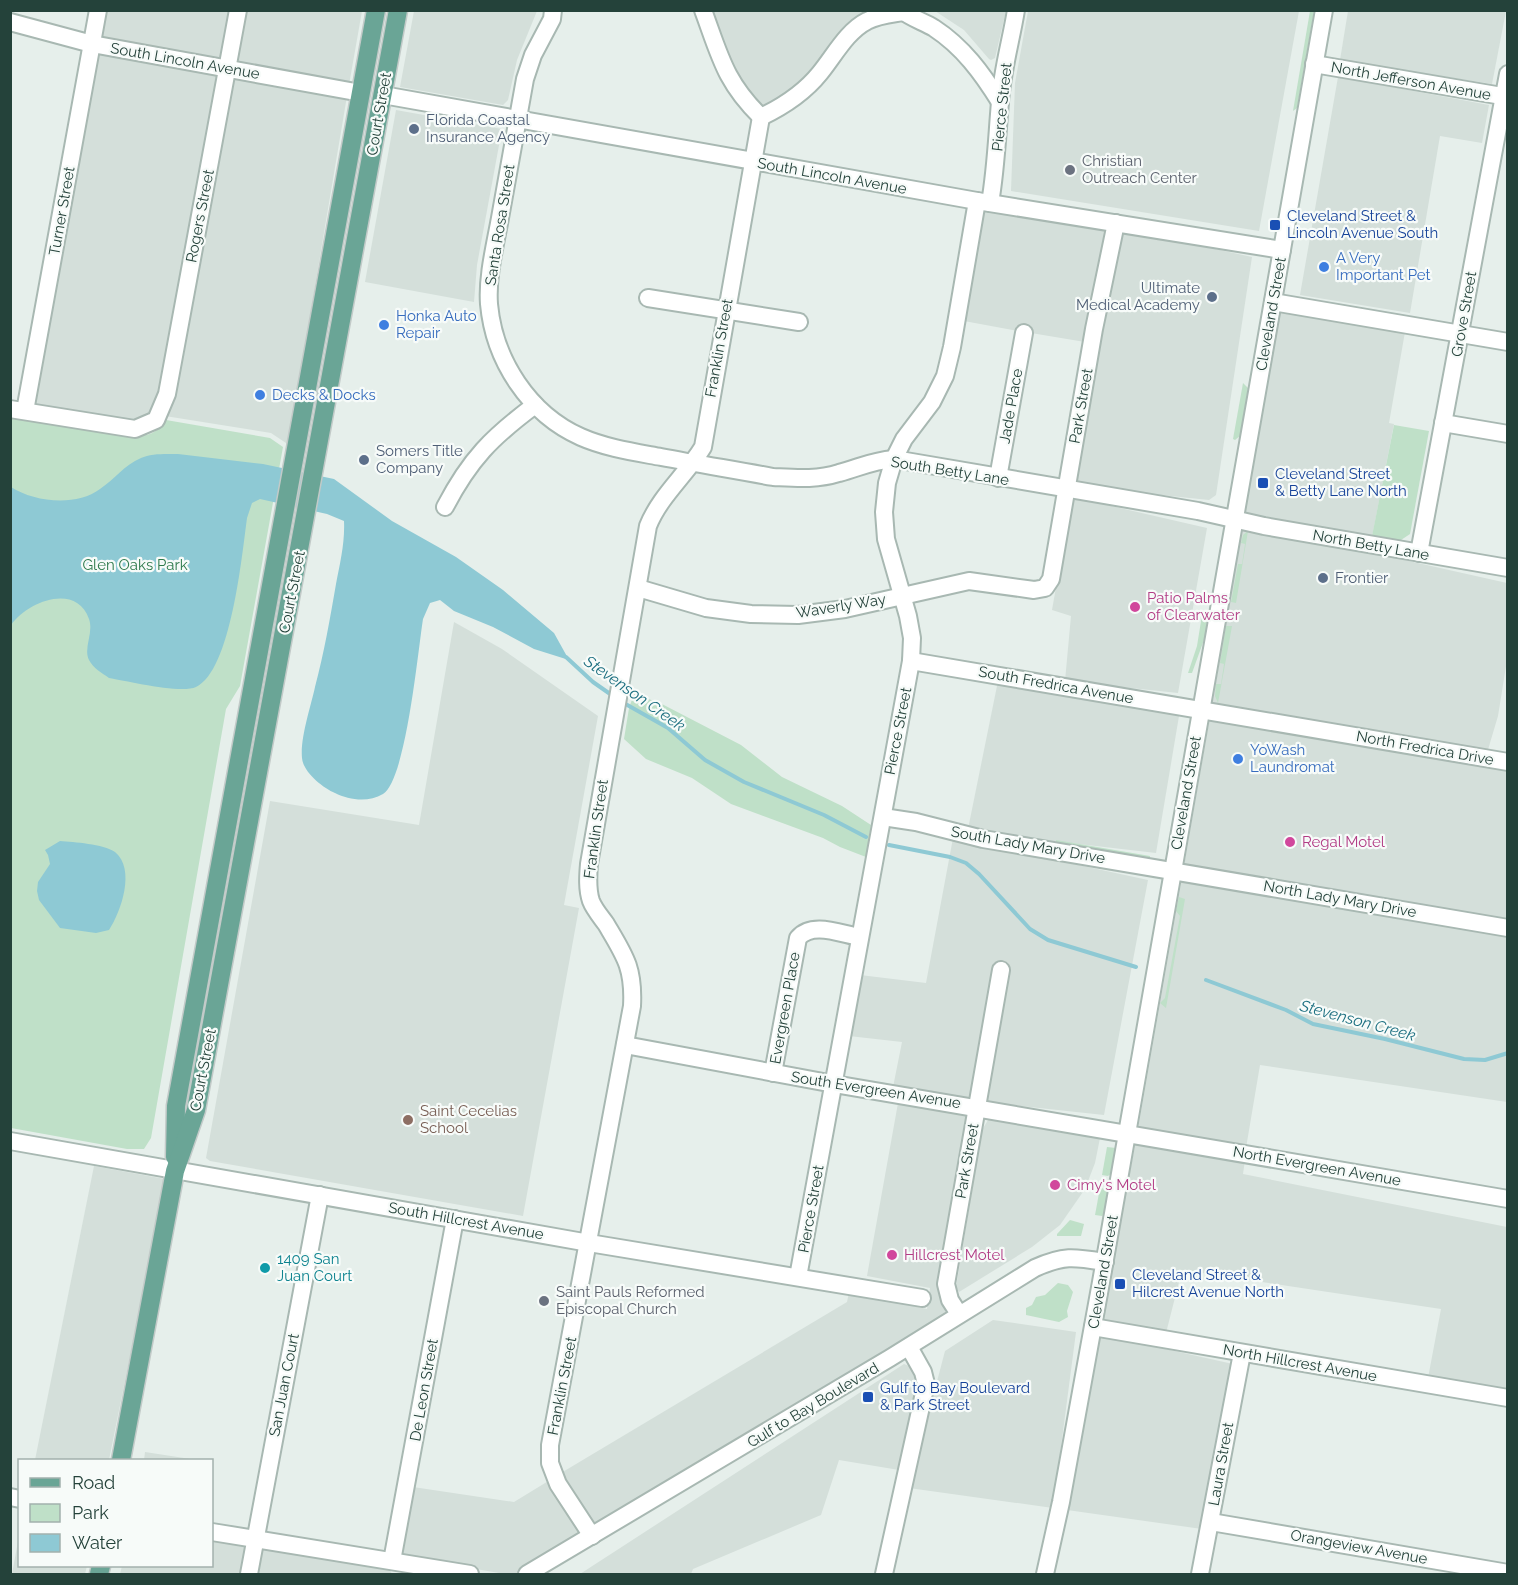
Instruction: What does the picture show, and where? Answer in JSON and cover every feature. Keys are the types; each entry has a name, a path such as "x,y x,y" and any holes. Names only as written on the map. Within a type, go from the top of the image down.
{"main road":[{"name":"Court Street","path":"175,1171 176,1106 376,10"},
{"path":"383,95 377,66 385,10"},
{"name":"Court Street","path":"121,1459 175,1171 196,1110 398,10"},
{"path":"358,236 355,193 366,126 361,93"}],"street":[{"name":"Turner Street","path":"18,410 98,10"},
{"name":"Rogers Street","path":"18,410 135,429 156,420 167,394 238,10"},
{"path":"703,10 728,76 745,101 761,117 783,107 801,93 819,75 852,32 866,21 902,11 935,28 961,49 981,73 1000,102"},
{"name":"Pierce Street","path":"798,1277 911,661 912,638 886,539 884,512 887,483 894,459 904,439 932,402 945,376 984,202 995,173 1004,67 1016,10"},
{"name":"Cleveland Street","path":"1045,1575 1061,1502 1105,1262 1324,10"},
{"name":"Santa Rosa Street","path":"535,405 515,381 503,358 493,329 489,303 490,268 525,79 532,55 556,13"},
{"name":"South Lincoln Avenue","path":"10,22 92,44 361,93"},
{"name":"North Jefferson Avenue","path":"1314,64 1505,97"},
{"name":"Grove Street","path":"1419,553 1508,74"},
{"name":"South Lincoln Avenue","path":"383,95 984,202 1282,250"},
{"name":"Franklin Street","path":"592,1536 558,1484 550,1463 550,1445 625,1045 633,986 630,968 623,952 592,902 588,883 589,864 648,526 653,513 703,447 761,117"},
{"name":"Park Street","path":"1045,588 1051,579 1096,320 1116,223"},
{"path":"648,297 799,322"},
{"path":"1273,302 1508,342"},
{"path":"321,309 343,313"},
{"name":"Jade Place","path":"998,478 1024,333"},
{"path":"445,507 472,461 491,440 535,405"},
{"name":"South Betty Lane","path":"535,405 556,422 580,436 618,449 773,477 797,478 838,474 874,461 894,459 1198,511 1235,520"},
{"path":"1443,423 1508,434"},
{"name":"North Betty Lane","path":"1235,520 1508,568"},
{"name":"Waverly Way","path":"638,588 706,608 751,614 798,615 845,609 969,581 1034,590 1045,588"},
{"name":"South Fredrica Avenue","path":"911,661 1201,709"},
{"name":"North Fredrica Drive","path":"1201,709 1508,762"},
{"path":"228,820 249,824"},
{"name":"South Lady Mary Drive","path":"882,823 916,822 983,839 1173,870"},
{"name":"North Lady Mary Drive","path":"1173,870 1508,928"},
{"name":"Evergreen Place","path":"773,1073 798,938 803,932 813,928 860,937"},
{"name":"Park Street","path":"959,1314 950,1300 946,1284 1000,970"},
{"path":"199,981 220,984"},
{"name":"South Evergreen Avenue","path":"625,1045 834,1084 1127,1133"},
{"name":"North Evergreen Avenue","path":"1127,1133 1508,1199"},
{"name":"South Hillcrest Avenue","path":"10,1141 922,1298"},
{"name":"San Juan Court","path":"249,1575 320,1195"},
{"name":"De Leon Street","path":"392,1561 455,1219"},
{"name":"Gulf to Bay Boulevard","path":"539,1572 592,1536 909,1347 1035,1268 1055,1259 1074,1257 1105,1262"},
{"name":"North Hillcrest Avenue","path":"1093,1327 1508,1398"},
{"path":"884,1575 926,1384 923,1372 909,1347"},
{"name":"Laura Street","path":"1200,1575 1242,1353"},
{"name":"Orangeview Avenue","path":"1211,1522 1508,1573"},
{"path":"213,1532 470,1575"}],"shaded area":[{"path":"105,11 231,11 222,62 100,39"},
{"path":"245,11 362,11 349,85 235,64"},
{"path":"414,11 537,11 517,60 508,100 503,105 400,87"},
{"path":"710,11 879,11 797,89 762,110 734,74"},
{"path":"935,11 1006,11 995,58 989,59 964,30"},
{"path":"1028,11 1299,11 1259,231 1011,191 1015,83"},
{"path":"1348,11 1506,11 1492,84 1340,60"},
{"path":"97,51 220,74 161,392 150,416 134,423 33,407"},
{"path":"233,76 347,96 288,447 286,443 271,433 165,416"},
{"path":"1338,77 1489,105 1482,143 1440,136 1410,313 1300,295"},
{"path":"396,110 502,129 477,265 474,302 365,282"},
{"path":"983,208 1106,226 1085,342 1031,333 1031,328 1019,326 1018,331 964,321"},
{"path":"1119,228 1252,257 1216,495 1209,500 1074,486"},
{"path":"1279,309 1405,332 1389,423 1394,424 1372,537 1244,516"},
{"path":"1072,497 1207,528 1178,693 1065,681 1071,616 1052,610"},
{"path":"1242,528 1391,554 1391,557 1507,583 1507,660 1498,716 1487,753 1212,706"},
{"path":"454,622 502,649 598,716 564,905 579,908 523,1216 210,1161 206,1158 270,801 419,825"},
{"path":"998,681 1179,716 1156,853 984,833 968,829"},
{"path":"1210,717 1507,768 1507,922 1184,866"},
{"path":"953,838 1148,880 1104,1115 984,1102 1008,966 995,964 971,1100 893,1087 902,1042 849,1036 860,975 926,983"},
{"path":"1182,878 1507,934 1507,1102 1260,1065 1246,1148 1138,1129"},
{"path":"898,1103 966,1114 939,1281 939,1295 946,1308 944,1315 594,1528 561,1473 847,1302 849,1292 927,1309 930,1288 867,1276"},
{"path":"998,1118 1100,1138 1095,1163 1085,1189 1060,1225 1032,1247 959,1292 956,1287 982,1130 988,1120"},
{"path":"1136,1141 1245,1160 1243,1174 1507,1227 1507,1392 1428,1378 1441,1309 1182,1270 1166,1333 1100,1322"},
{"path":"94,1166 165,1179 109,1459 35,1459"},
{"path":"993,1320 1076,1332 1053,1508 909,1488 945,1351"},
{"path":"1098,1334 1233,1364 1202,1529 1067,1510"},
{"path":"904,1364 909,1366 919,1382 899,1470 839,1460 821,1515 693,1569 691,1574 580,1574"},
{"path":"145,1452 190,1459 144,1459"},
{"path":"550,1480 583,1534 515,1574 400,1556 413,1487 514,1502"},
{"path":"213,1538 247,1544 242,1574 120,1574 122,1567 213,1567"},
{"path":"18,1541 18,1567 87,1567 85,1574 12,1574"},
{"path":"261,1546 388,1566 392,1574 256,1574"}],"green space":[{"path":"1310,11 1314,11 1297,108 1293,111"},
{"path":"1243,383 1248,388 1240,436 1235,440 1233,439"},
{"name":"Glen Oaks Park","path":"11,417 132,436 152,433 166,420 270,438 283,447 240,686 226,709 151,1138 144,1149 127,1149 11,1128"},
{"path":"1394,425 1429,431 1410,534 1398,542 1372,536"},
{"path":"1248,531 1236,603 1231,602 1238,564 1242,564 1245,544 1241,543 1243,535"},
{"path":"1202,615 1207,620 1205,637 1192,673 1188,673 1197,646"},
{"path":"1226,626 1232,626 1218,703 1215,696 1216,684 1221,684 1224,664 1220,663"},
{"path":"634,694 660,703 741,745 782,777 842,806 871,825 866,857 823,838 731,804 692,778 646,759 624,739 629,708"},
{"path":"1056,840 1150,856 1150,858 1149,860 1056,844"},
{"path":"1179,897 1185,899 1166,1008 1160,1003 1165,998 1180,916 1176,911"},
{"path":"1107,1147 1116,1148 1112,1173 1108,1176 1102,1175"},
{"path":"1100,1188 1106,1189 1109,1194 1106,1213 1102,1216 1095,1215"},
{"path":"1070,1220 1084,1224 1081,1236 1057,1236 1057,1234"},
{"path":"1058,1283 1068,1285 1073,1292 1067,1311 1068,1317 1059,1322 1026,1315 1026,1308 1032,1305 1036,1297 1045,1295"}],"water":[{"path":"178,454 263,464 334,479 392,521 456,557 503,590 554,633 569,660 534,649 493,627 454,611 440,600 430,603 423,619 410,713 398,765 391,784 383,794 371,799 359,800 330,791 314,779 306,769 302,758 304,732 324,649 341,561 344,521 327,514 260,499 252,503 247,518 238,584 226,636 218,659 208,677 196,687 179,689 109,678 95,668 87,655 89,619 83,608 74,601 63,599 39,603 28,609 11,625 11,487 43,499 79,498 100,489 130,464 145,456"},
{"path":"60,841 110,849 121,859 125,869 124,891 118,913 109,930 96,933 60,928 39,900 38,882 50,864 45,850"}],"waterway":[{"name":"Stevenson Creek","path":"566,657 593,682 613,696"},
{"name":"Stevenson Creek","path":"622,702 668,728 705,760 744,782 824,815 866,837"},
{"name":"Stevenson Creek","path":"889,845 950,857 966,863 1030,929 1048,940 1136,967"},
{"name":"Stevenson Creek","path":"1206,980 1286,1010 1313,1024 1464,1059 1485,1060 1508,1053"}],"place":[{"name":"Florida Coastal Insurance Agency","path":"414,129"},
{"name":"Christian Outreach Center","path":"1070,170"},
{"name":"Cleveland Street & Lincoln Avenue South","path":"1275,225"},
{"name":"A Very Important Pet","path":"1324,267"},
{"name":"Ultimate Medical Academy","path":"1212,297"},
{"name":"Honka Auto Repair","path":"384,325"},
{"name":"Decks & Docks","path":"260,395"},
{"name":"Somers Title Company","path":"364,460"},
{"name":"Cleveland Street & Betty Lane North","path":"1263,483"},
{"name":"Frontier","path":"1323,578"},
{"name":"Patio Palms of Clearwater","path":"1135,607"},
{"name":"YoWash Laundromat","path":"1238,759"},
{"name":"Regal Motel","path":"1290,842"},
{"name":"Saint Cecelias School","path":"408,1120"},
{"name":"Cimy's Motel","path":"1055,1185"},
{"name":"Hillcrest Motel","path":"892,1255"},
{"name":"1409 San Juan Court","path":"265,1268"},
{"name":"Cleveland Street & Hilcrest Avenue North","path":"1120,1284"},
{"name":"Saint Pauls Reformed Episcopal Church","path":"544,1301"},
{"name":"Gulf to Bay Boulevard & Park Street","path":"868,1397"}]}
